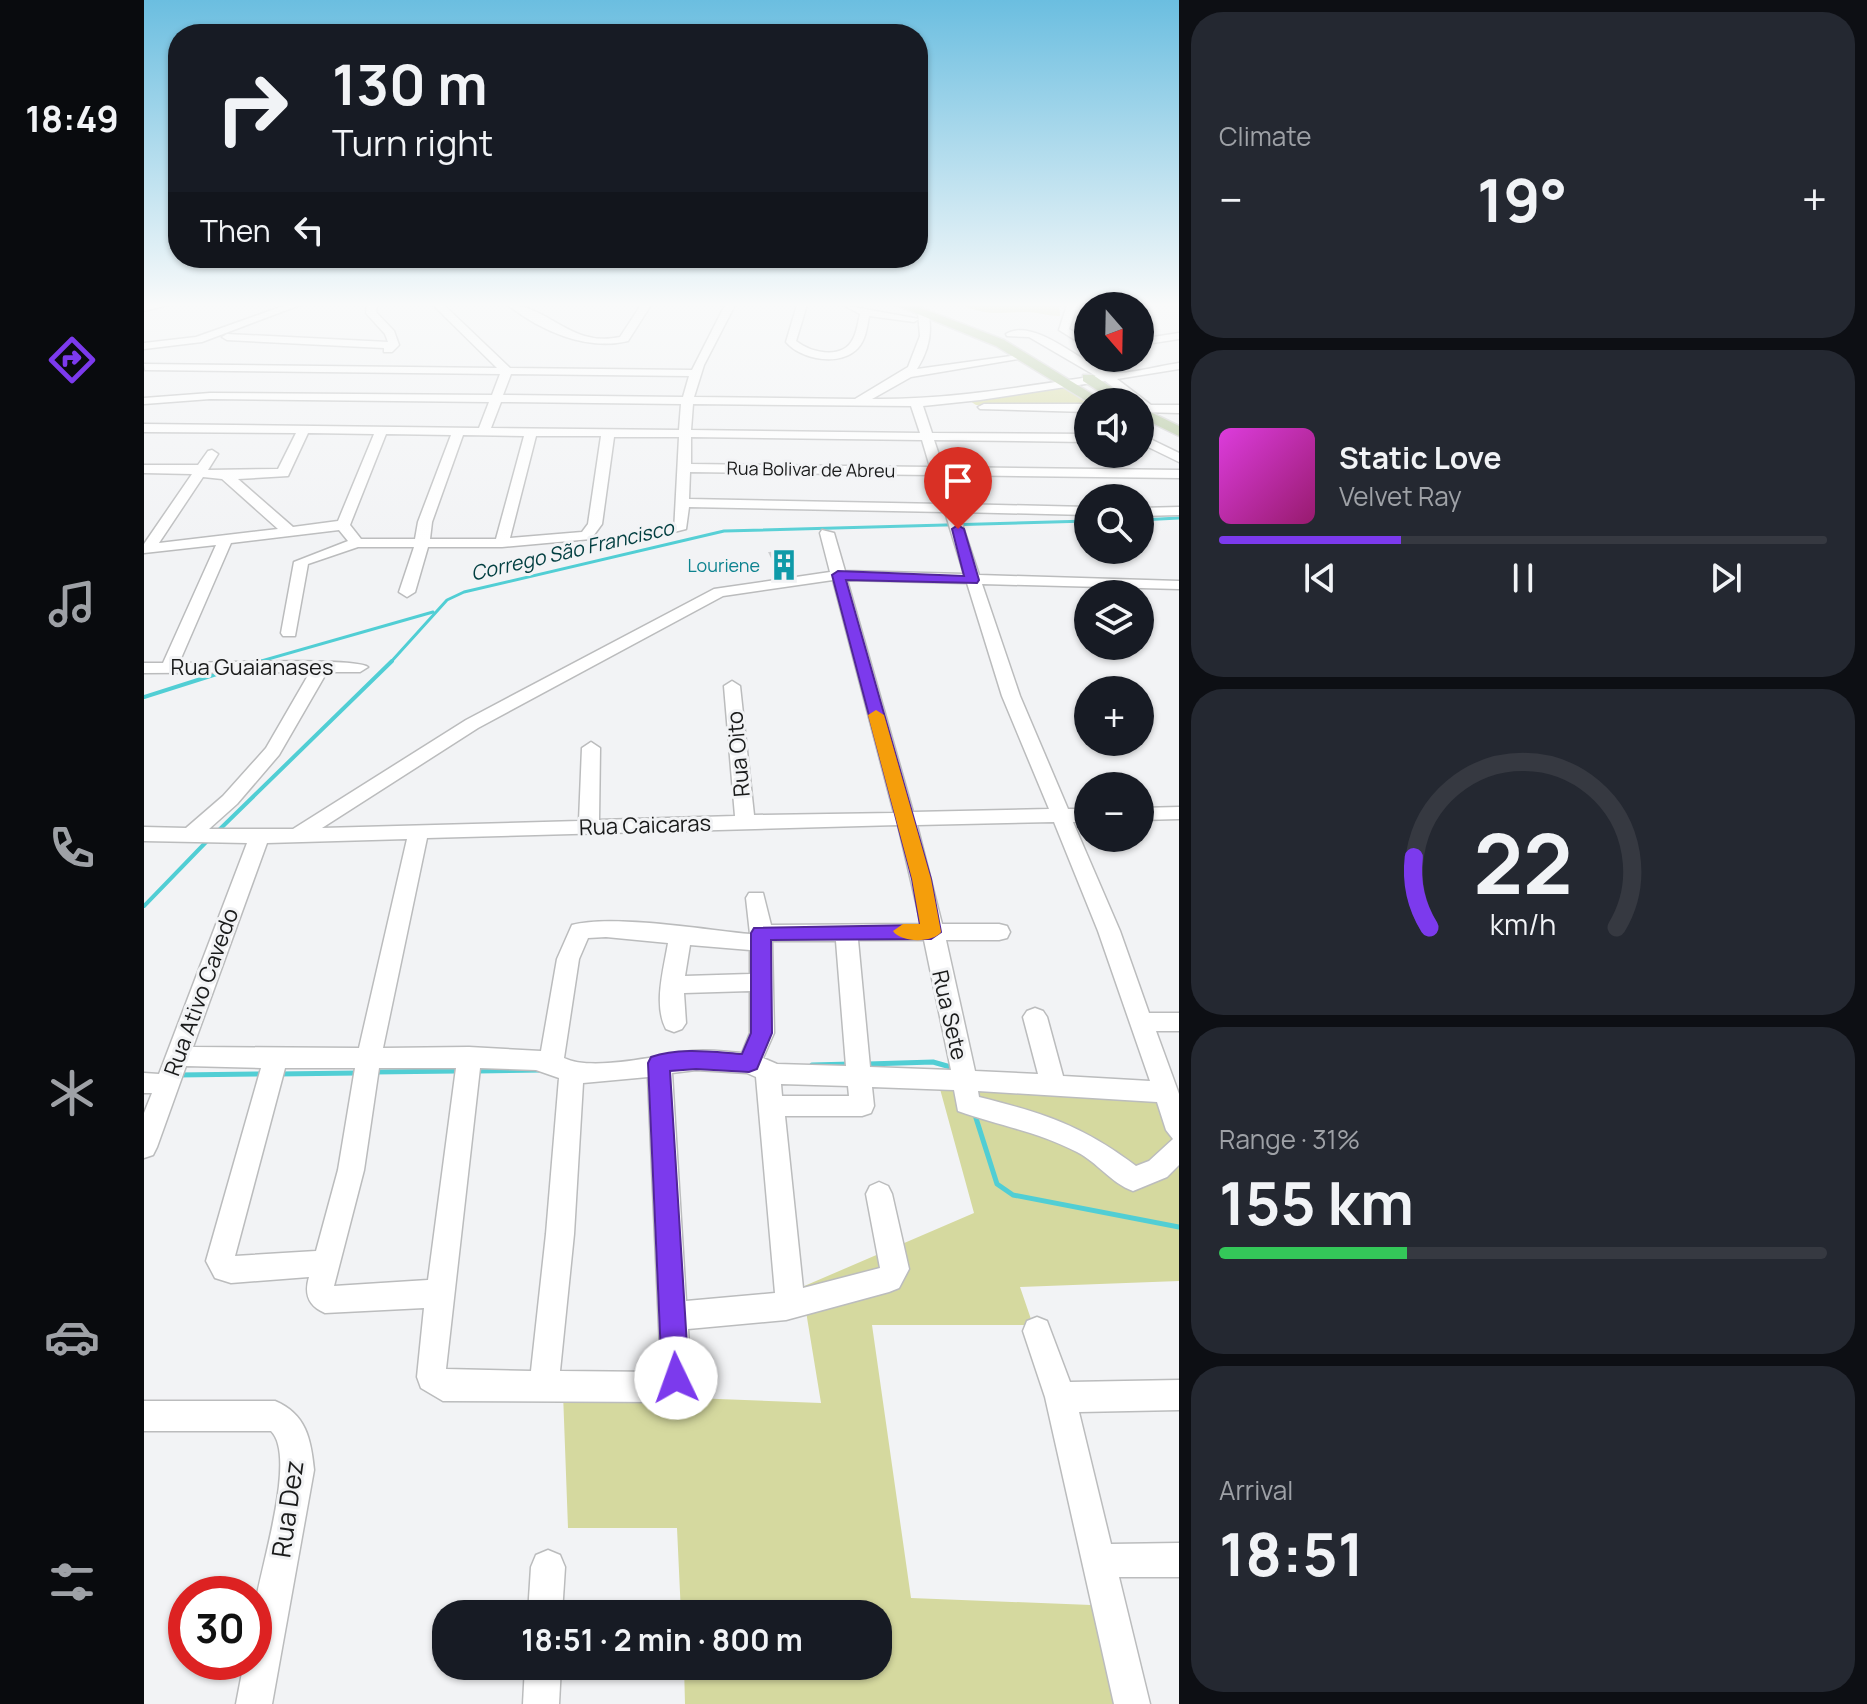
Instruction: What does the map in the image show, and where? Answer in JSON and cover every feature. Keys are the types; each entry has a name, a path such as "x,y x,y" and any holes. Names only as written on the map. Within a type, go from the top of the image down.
{"main road":[{"path":"1068,385 1074,390"},
{"path":"1154,416 1179,432"},
{"path":"1154,437 1176,454"}],"street":[{"path":"197,385 421,399 917,405 983,402 1074,406"},
{"path":"146,404 168,400 211,385"},
{"path":"483,433 502,385"},
{"path":"654,400 683,391 689,385"},
{"path":"679,529 684,503 688,402 693,385"},
{"path":"697,385 702,394 725,401"},
{"path":"858,404 890,385"},
{"path":"983,402 1066,385"},
{"path":"496,400 780,404"},
{"path":"917,405 1011,696 1169,1085 1179,1130"},
{"path":"1154,408 1179,406"},
{"path":"144,428 1074,438"},
{"path":"144,469 200,471 226,476 283,473 304,430"},
{"path":"343,525 381,431"},
{"path":"407,592 425,522 458,432"},
{"path":"502,543 531,433"},
{"path":"289,633 301,562 357,543 502,543 589,534 595,524 608,433"},
{"path":"1154,444 1176,454"},
{"path":"146,549 212,454"},
{"name":"Rua Bolivar de Abreu","path":"684,468 1179,474"},
{"path":"226,476 289,531"},
{"path":"684,503 955,519 1074,512"},
{"path":"1154,512 1179,511"},
{"path":"146,549 343,525"},
{"path":"343,525 357,543"},
{"path":"144,531 160,531"},
{"name":"Rua Sete","path":"827,533 922,879 965,1080 967,1104 1041,1123 1090,1146 1133,1179 1158,1169 1179,1148"},
{"path":"169,667 226,538"},
{"path":"298,835 472,724 713,594 838,575 1179,585"},
{"path":"205,834 273,751 322,666"},
{"name":"Rua Guaianases","path":"144,668 360,667"},
{"name":"Rua Oito","path":"732,686 745,822"},
{"path":"589,826 591,748"},
{"path":"1154,814 1179,813"},
{"name":"Rua Caicaras","path":"144,834 259,837 1074,815"},
{"path":"418,833 369,1056 351,1170 319,1291 325,1299 440,1293"},
{"name":"Rua Ativo Cavedo","path":"144,1147 155,1084 176,1056 259,837"},
{"path":"756,898 762,1033 758,1068 771,1106 790,1299 786,1306"},
{"path":"544,1386 560,1234 561,1068 568,959 580,931 606,929 680,937 760,938 846,931 999,932"},
{"path":"771,1106 862,1106 846,931"},
{"path":"674,1023 672,985 680,937"},
{"path":"672,985 760,982"},
{"path":"1035,1017 1054,1087"},
{"path":"1141,1022 1179,1022"},
{"path":"176,1056 275,1060 369,1056 469,1057 615,1072 659,1063 696,1060 861,1077 1131,1090 1169,1085"},
{"path":"469,1057 431,1366 432,1377 443,1386 671,1387 676,1378 659,1063"},
{"path":"275,1060 220,1261 231,1270 324,1263"},
{"path":"673,1316 786,1306 889,1279 895,1269 879,1194"},
{"path":"1037,1331 1060,1397 1132,1704"},
{"path":"1060,1397 1179,1395"},
{"name":"Rua Dez","path":"144,1416 275,1416 289,1424 295,1435 298,1470 254,1704"},
{"path":"1098,1561 1179,1560"},
{"path":"546,1600 548,1567"},
{"path":"541,1704 542,1680"}],"green space":[{"path":"1063,386 1074,393 1074,406 976,405 970,401"},
{"path":"940,1089 1179,1096 1179,1281 1020,1287 1033,1325 872,1325 911,1598 1091,1605 1115,1704 685,1704 684,1680 892,1680 892,1600 680,1600 677,1528 568,1528 563,1393 821,1403 802,1287 974,1213"}],"building":[{"name":"Louriene","path":"788,551 796,574 780,576 768,552"}],"waterway":[{"name":"Corrego São Francisco","path":"1154,519 1179,518"},
{"name":"Corrego São Francisco","path":"390,663 447,600 464,592 724,531 1074,521"},
{"path":"254,663 433,612"},
{"path":"253,663 261,661"},
{"name":"Corrego São Francisco","path":"219,830 390,663"},
{"path":"144,697 226,671"},
{"name":"Corrego São Francisco","path":"144,906 209,839"},
{"path":"868,1064 933,1062 954,1068"},
{"path":"812,1065 851,1064"},
{"path":"478,1071 541,1070"},
{"path":"374,1072 457,1071"},
{"path":"278,1074 357,1073"},
{"path":"178,1075 261,1074"},
{"path":"975,1115 997,1184 1013,1195 1179,1227"}],"slow traffic":[{"path":"876,715 922,879 931,932 903,931"}],"place":[{"name":"Louriene","path":"784,565"}],"route":[{"path":"676,1378 659,1063 696,1060 749,1063 762,1033 761,933 931,932 922,879 838,575 972,580 958,529"}]}
